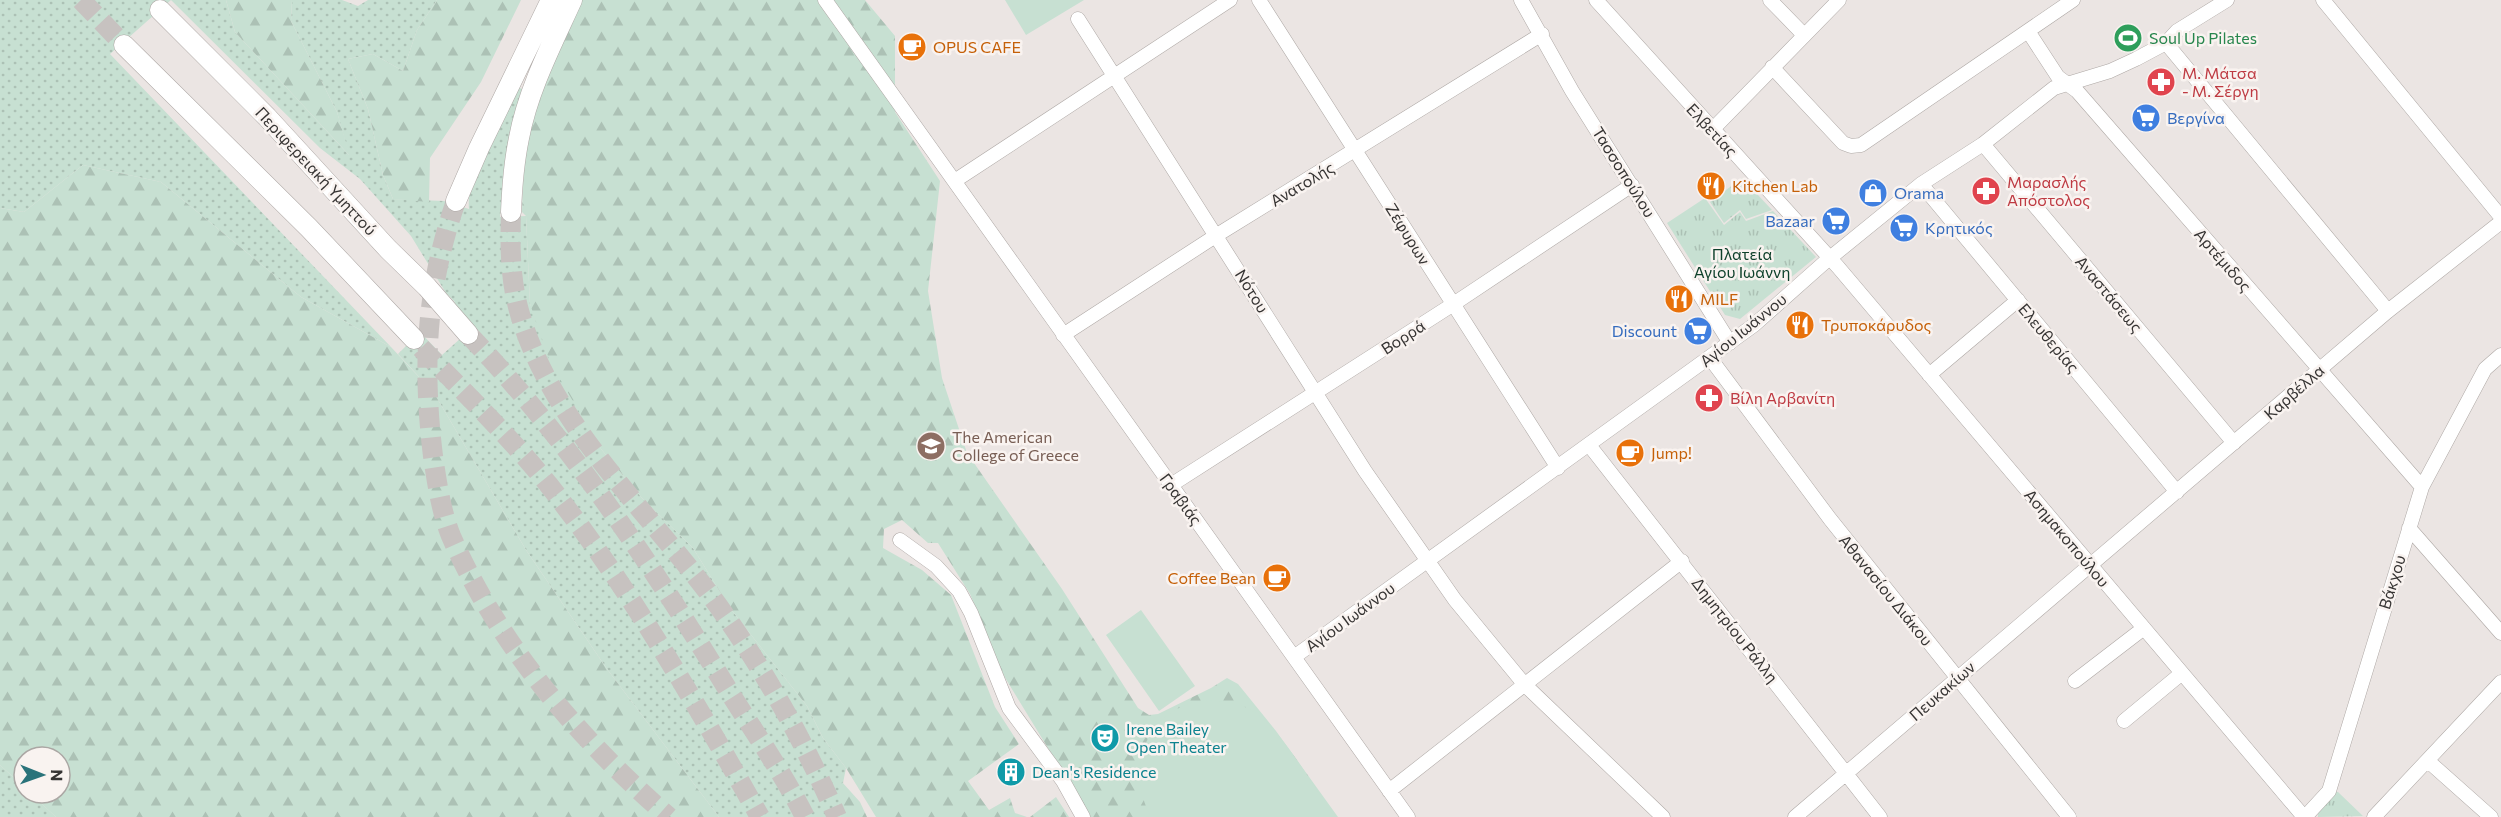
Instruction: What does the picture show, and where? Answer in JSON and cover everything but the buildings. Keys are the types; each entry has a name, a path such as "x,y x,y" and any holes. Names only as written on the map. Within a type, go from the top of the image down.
{"highway":[{"path":"456,201 479,148 551,0"},
{"path":"511,212 512,183 525,117 531,97 572,0"},
{"name":"Περιφερειακή Υμηττού","path":"160,10 267,117 388,249 427,287 468,334"},
{"path":"124,45 309,228 414,339"}],"street":[{"name":"Γραβιάς","path":"825,0 956,180 1063,335 1408,817"},
{"path":"956,180 1230,0"},
{"name":"Ζέφυρων","path":"1259,0 1558,468"},
{"name":"Τασσοπούλου","path":"1521,0 1572,91 1730,343"},
{"name":"Ελβετίας","path":"1596,0 1830,258"},
{"path":"1770,0 1804,35"},
{"path":"1712,130 1839,0"},
{"path":"1772,67 1843,142 1851,146 1861,145 2073,0"},
{"name":"Αγίου Ιωάννου","path":"1294,657 1710,358 1754,325 1830,258 1921,184 1983,144 2054,88 2110,71 2166,43 2177,31 2227,0"},
{"path":"2323,0 2501,217"},
{"name":"Νότου","path":"1078,19 1316,393 1455,600 1525,685 1664,817"},
{"name":"Αρτέμιδος","path":"2028,31 2058,77 2077,91 2422,487"},
{"name":"Ανατολής","path":"1063,335 1217,235 1542,34"},
{"path":"2166,43 2388,311"},
{"name":"Αναστάσεως","path":"1983,144 2234,443"},
{"name":"Ελευθερίας","path":"1921,184 2178,492"},
{"name":"Βορρά","path":"1171,485 1452,305 1632,185"},
{"name":"Καρβέλλα","path":"2091,566 2388,311 2501,222"},
{"name":"Ασημακοπούλου","path":"1830,258 2305,817"},
{"path":"1929,375 2018,300"},
{"name":"Βάκχου","path":"2305,817 2329,791 2422,487 2485,369 2501,356"},
{"name":"Αθανασίου Διάκου","path":"1710,358 1830,519 2069,817"},
{"name":"Δημητρίου Ράλλη","path":"1589,445 1881,817"},
{"path":"2409,528 2501,633"},
{"path":"900,540 936,566 959,591 971,613 1009,708 1063,781 1083,817"},
{"path":"1389,791 1682,561"},
{"name":"Πευκακίων","path":"1795,817 2091,566"},
{"path":"2074,681 2144,628"},
{"path":"2124,721 2182,674"},
{"path":"2374,817 2501,682"},
{"path":"2428,761 2491,817"}],"green space":[{"path":"0,0 171,0 110,54 391,347 301,297 161,182 83,165 24,212 0,208"},
{"path":"171,0 226,0 235,32 349,155 337,112 291,21 292,0 342,0 358,6 368,0 437,0 417,30 403,71 373,54 348,59 368,109 383,175 393,199 444,201 469,209 469,196 478,165 517,88 525,89 504,175 500,217 526,216 530,304 601,449 642,498 693,548 730,608 807,706 823,738 846,768 838,808 841,817 719,817 607,669 526,550 434,393 398,354 420,332 442,355 471,329 451,304 455,302 446,293 411,236 360,179 320,148"},
{"path":"226,0 292,0 291,21 337,112 350,156 235,32"},
{"path":"437,0 521,0 481,82 430,158 429,202 393,199 383,175 368,109 348,59 373,54 403,71 417,30"},
{"path":"582,0 865,0 895,36 895,112 940,181 928,291 942,378 967,453 1062,589 1138,708 1149,715 1158,714 1227,678 1238,684 1276,731 1338,817 1090,817 1004,676 970,594 938,543 928,543 902,520 884,529 883,548 922,570 951,595 995,707 1019,744 968,781 989,810 1010,798 1015,813 1027,817 876,817 846,768 823,738 807,706 730,608 693,548 642,498 601,449 550,362 530,304 526,216 522,212 524,168 531,125 542,85"},
{"path":"1005,0 1084,0 1026,35"},
{"path":"83,165 161,182 301,297 391,347 434,393 526,550 607,669 719,817 56,817 43,805 72,805 72,745 12,745 12,776 0,765 0,208 24,212"},
{"path":"1742,178 1772,210 1746,219 1740,210 1724,223 1710,202"},
{"name":"Πλατεία Αγίου Ιωάννη","path":"1705,198 1724,225 1740,212 1746,221 1773,211 1816,257 1740,319 1725,315 1667,223"},
{"path":"1141,610 1195,686 1159,711 1106,635"},
{"path":"1204,700 1238,704 1260,717 1284,742 1335,817 1151,817 1144,802 1140,771 1147,741 1155,727 1167,716 1184,706"},
{"path":"0,765 12,776 12,805 43,805 56,817 0,817"},
{"path":"842,782 860,802 867,817 841,817 838,808"},
{"path":"2334,792 2338,792 2363,816 2318,817 2318,810"},
{"path":"1056,797 1069,817 1030,817"}],"tunnel":[{"path":"81,0 124,45"},
{"path":"456,201 438,265 429,327 428,358 433,456 440,497 451,536 470,576 493,615 517,653 544,688 604,756 669,817"},
{"path":"511,212 511,260 518,307 532,348 551,386 574,424 600,460 685,563 730,622 796,731 837,817"},
{"path":"468,334 540,416 637,547 777,767 805,817"},
{"path":"421,348 518,449 578,523 660,646 760,817"}],"place":[{"name":"Soul Up Pilates","path":"2128,38"},
{"name":"OPUS CAFE","path":"912,47"},
{"name":"Μ. Μάτσα - Μ. Σέργη","path":"2161,82"},
{"name":"Βεργίνα","path":"2146,118"},
{"name":"Kitchen Lab","path":"1711,186"},
{"name":"Μαρασλής Απόστολος","path":"1986,191"},
{"name":"Orama","path":"1873,193"},
{"name":"Bazaar","path":"1836,221"},
{"name":"Κρητικός","path":"1904,228"},
{"name":"MILF","path":"1679,299"},
{"name":"Τρυποκάρυδος","path":"1800,325"},
{"name":"Discount","path":"1698,331"},
{"name":"Βίλη Αρβανίτη","path":"1709,398"},
{"name":"The American College of Greece","path":"931,446"},
{"name":"Jump!","path":"1630,453"},
{"name":"Coffee Bean","path":"1277,578"},
{"name":"Irene Bailey Open Theater","path":"1105,738"},
{"name":"Dean's Residence","path":"1011,772"}]}
